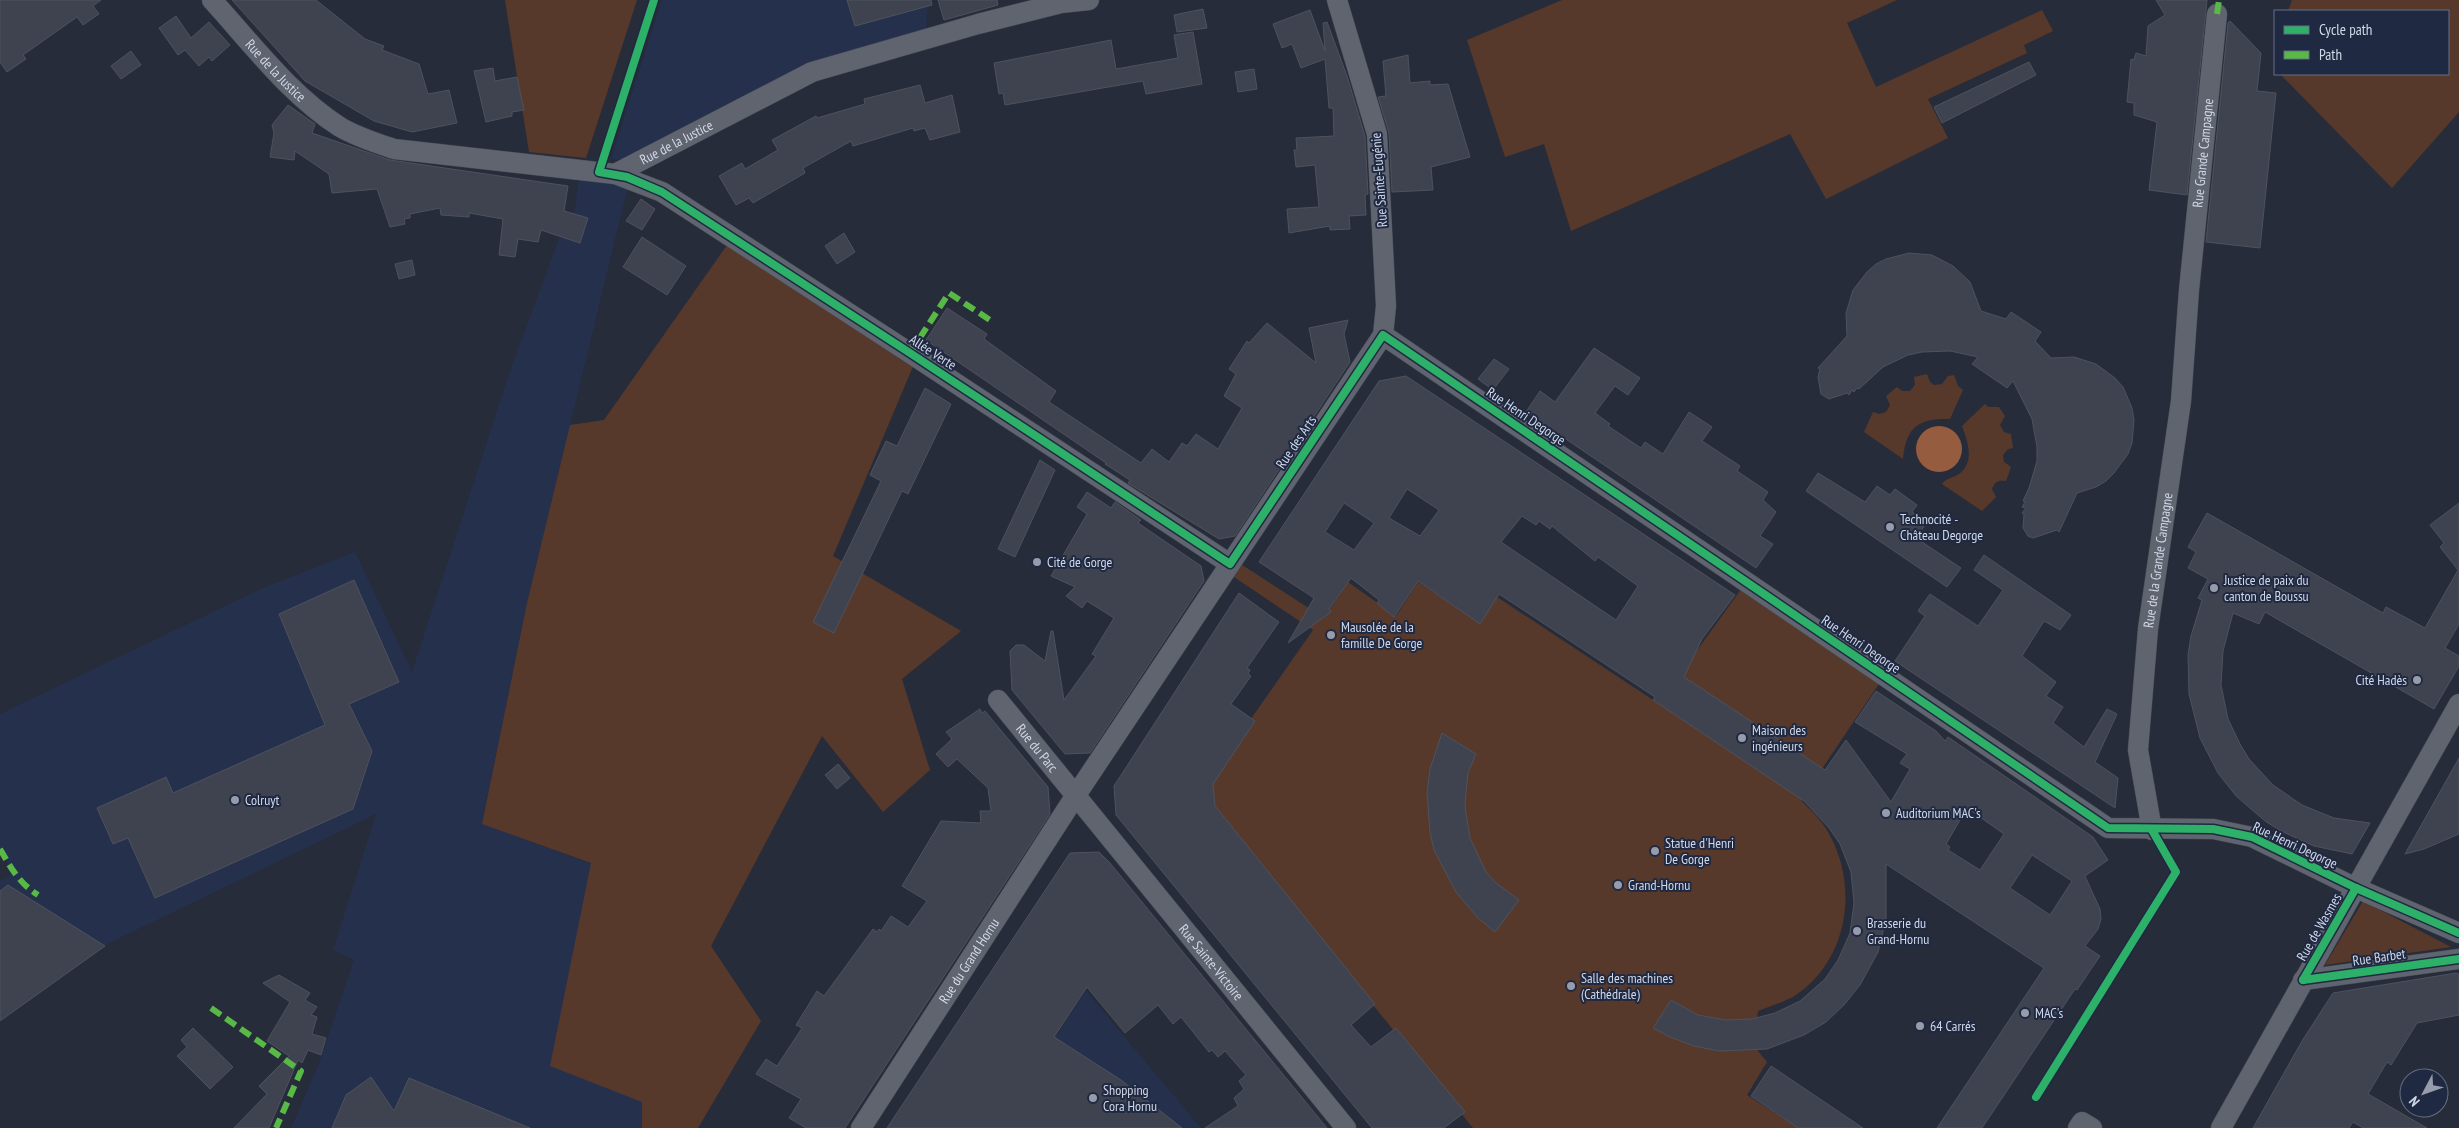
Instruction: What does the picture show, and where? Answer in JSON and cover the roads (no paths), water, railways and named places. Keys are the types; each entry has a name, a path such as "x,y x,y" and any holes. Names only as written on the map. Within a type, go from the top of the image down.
{"street":[{"name":"Rue de la Justice","path":"212,0 294,89 315,108 342,128 368,140 394,149 616,174 812,72 987,22 1061,3 1089,0"},
{"name":"Rue Sainte-Eugénie","path":"1337,0 1378,134 1386,306 1383,334"},
{"name":"Rue Grande Campagne","path":"2189,290 2217,14"},
{"name":"Allée Verte","path":"616,174 662,192 917,357 1230,564"},
{"name":"Rue de la Grande Campagne","path":"2152,830 2138,750 2148,629 2181,401 2189,290"},
{"name":"Rue des Arts","path":"1076,795 1383,334"},
{"name":"Rue Henri Degorge","path":"1383,334 2108,828 2152,830 2213,829 2252,837 2356,888"},
{"name":"Rue du Parc","path":"998,700 1076,795"},
{"name":"Rue de Wasmes","path":"2221,1128 2302,980 2459,704"},
{"name":"Rue du Grand Hornu","path":"861,1128 1076,795"},
{"name":"Rue Sainte-Victoire","path":"1076,795 1346,1128"},
{"path":"2356,888 2459,933"},
{"name":"Rue Barbet","path":"2302,980 2459,959"},
{"path":"2078,1128 2082,1122 2092,1128"}],"place":[{"name":"Technocité - Château Degorge","path":"1890,527"},
{"name":"Cité de Gorge","path":"1037,562"},
{"name":"Justice de paix du canton de Boussu","path":"2214,588"},
{"name":"Mausolée de la famille De Gorge","path":"1331,635"},
{"name":"Cité Hadès","path":"2417,680"},
{"name":"Maison des ingénieurs","path":"1742,738"},
{"name":"Colruyt","path":"235,800"},
{"name":"Auditorium MAC's","path":"1886,813"},
{"name":"Statue d'Henri De Gorge","path":"1655,851"},
{"name":"Grand-Hornu","path":"1618,885"},
{"name":"Brasserie du Grand-Hornu","path":"1857,931"},
{"name":"Salle des machines (Cathédrale)","path":"1571,986"},
{"name":"MAC's","path":"2025,1013"},
{"name":"64 Carrés","path":"1920,1026"},
{"name":"Shopping Cora Hornu","path":"1093,1098"}]}
